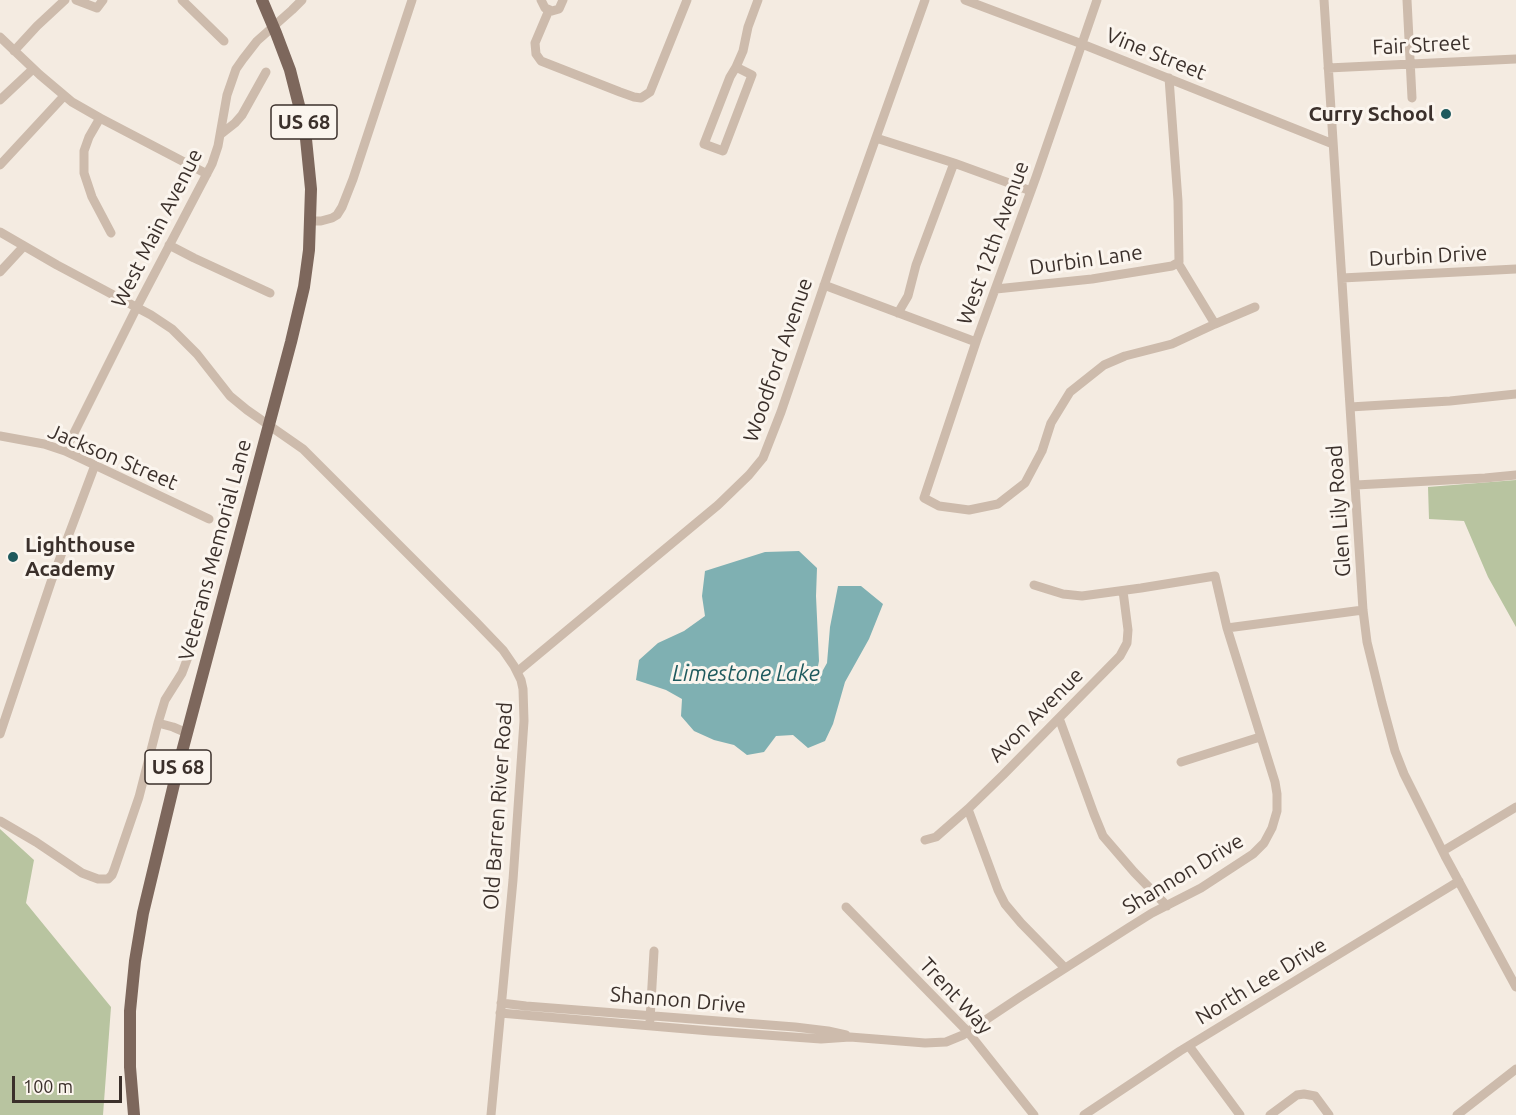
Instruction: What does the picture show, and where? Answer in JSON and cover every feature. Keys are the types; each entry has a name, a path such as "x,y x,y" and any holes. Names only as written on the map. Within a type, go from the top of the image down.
{"main road":[{"name":"Veterans Memorial Lane","path":"134,1115 130,1078 130,1011 135,961 148,888 304,287 309,250 310,169 305,129 290,70 262,0"}],"street":[{"path":"14,51 65,0"},
{"path":"76,0 97,8 104,0"},
{"path":"182,0 224,41"},
{"name":"West Main Avenue","path":"65,451 215,157 227,94 237,69 250,49 302,0"},
{"path":"311,221 325,221 335,217 345,200 412,0"},
{"path":"542,0 543,5 549,10 559,9 563,0"},
{"path":"549,10 535,43 536,54 541,61 640,98 650,92 687,0"},
{"path":"736,67 752,75 723,151 704,144 730,77 743,51 748,27 758,0"},
{"name":"Woodford Avenue","path":"517,672 710,512 756,468 768,448 777,425 925,0"},
{"name":"Vine Street","path":"965,0 1333,144"},
{"name":"West 12th Avenue","path":"1097,0 976,342 924,498 939,506 969,510 998,504 1025,483 1042,451 1051,423 1070,393 1104,365 1125,356 1172,344 1215,324"},
{"path":"1407,0 1412,98"},
{"name":"Glen Lily Road","path":"1322,1 1363,610 1371,661 1395,751 1405,777 1516,987"},
{"path":"0,37 64,96 99,118 207,174"},
{"name":"Fair Street","path":"1328,68 1516,59"},
{"path":"0,100 33,69"},
{"path":"220,134 242,116 266,72"},
{"path":"1169,78 1178,201 1179,262 1215,324 1255,307"},
{"path":"0,165 64,96"},
{"path":"99,118 84,151 84,173 92,197 111,234"},
{"path":"876,138 1031,191"},
{"path":"898,313 908,296 916,265 954,163"},
{"name":"Old Barren River Road","path":"0,232 157,318 172,329 197,354 230,396 310,455 476,622 502,650 517,672 524,696 524,721 513,880 491,1115"},
{"path":"170,245 270,293"},
{"path":"0,272 24,246"},
{"name":"Durbin Lane","path":"996,290 1092,279 1170,266 1179,262"},
{"name":"Durbin Drive","path":"1342,278 1516,269"},
{"path":"824,285 976,342"},
{"path":"1350,406 1460,400 1516,394"},
{"name":"Jackson Street","path":"0,436 44,444 65,451 209,519"},
{"path":"0,734 51,582 95,465"},
{"path":"1356,485 1516,475"},
{"name":"Shannon Drive","path":"501,1003 650,1026 828,1031 850,1037 936,1043 955,1039 968,1032 1128,928 1201,888 1244,861 1260,847 1270,833 1276,811 1277,794 1227,628 1215,576 1124,591"},
{"path":"1034,585 1072,596 1124,591"},
{"name":"Avon Avenue","path":"925,840 936,837 968,809 1120,656 1125,648 1128,630 1124,591"},
{"path":"0,821 82,873 98,879 109,878 114,870 139,797 165,700 185,665 205,596"},
{"path":"1227,628 1363,610"},
{"path":"1059,718 1103,836 1167,906"},
{"path":"158,723 187,733"},
{"path":"1182,762 1260,737"},
{"path":"1443,850 1516,807"},
{"path":"968,809 1005,904 1065,968"},
{"name":"North Lee Drive","path":"1084,1115 1189,1046 1459,880"},
{"name":"Trent Way","path":"846,907 968,1032 1034,1115"},
{"path":"650,1026 654,951"},
{"name":"Shannon Drive","path":"500,1013 650,1015 753,1029"},
{"path":"1189,1046 1240,1115"},
{"path":"1457,1115 1516,1069"},
{"path":"1270,1115 1297,1095 1304,1094 1315,1096 1329,1115"}],"green space":[{"path":"1516,480 1516,627 1488,577 1464,521 1429,519 1428,487"},
{"path":"0,829 34,860 26,903 111,1007 103,1115 0,1115"}],"water":[{"name":"Limestone Lake","path":"799,551 817,568 819,661 814,686 827,663 830,627 838,586 861,586 883,604 869,639 845,682 833,724 825,741 808,748 793,735 776,736 764,752 747,755 734,745 714,740 694,731 681,716 682,699 666,690 636,680 639,660 658,643 684,631 705,616 702,596 705,571 765,552"}],"place":[{"name":"Curry School","path":"1446,114"},
{"name":"Lighthouse Academy","path":"13,557"}]}
